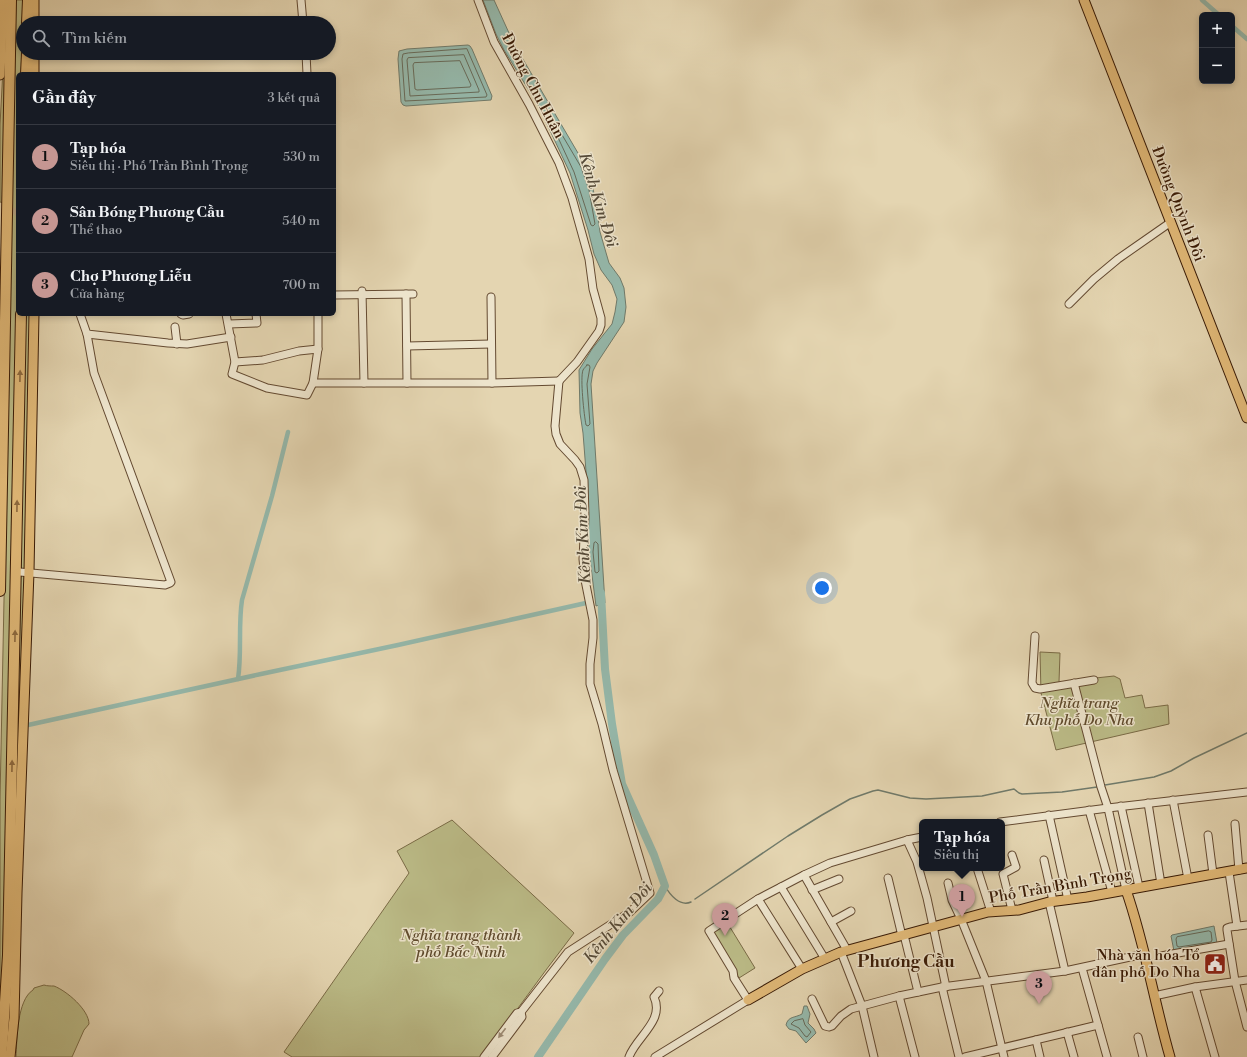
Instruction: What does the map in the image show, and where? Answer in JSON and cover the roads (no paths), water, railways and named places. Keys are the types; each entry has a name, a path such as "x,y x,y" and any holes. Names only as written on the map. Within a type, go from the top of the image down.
{"highway":[{"path":"0,591 11,0"},
{"path":"27,16 28,0"},
{"path":"26,72 27,60"},
{"path":"1,1057 4,1034 8,955 21,316"}],"main road":[{"path":"0,75 3,0"},
{"path":"34,0 34,16"},
{"name":"Đường Quỳnh Đôi","path":"1084,0 1247,418"},
{"path":"34,60 34,72"},
{"path":"10,1057 14,1018 24,572 34,316"},
{"name":"Phố Trần Bình Trọng","path":"748,1000 802,969 844,951 961,919 991,912 1019,910 1051,902 1212,874 1245,870"},
{"path":"1126,890 1133,910 1170,1057"}],"street":[{"path":"301,0 302,16"},
{"name":"Đường Chu Huân","path":"478,0 494,42 559,163 572,198 589,259 593,289 601,318 601,325 599,331 577,362 559,381"},
{"path":"306,60 307,72"},
{"path":"1070,304 1094,279 1118,259 1171,222"},
{"path":"362,293 364,383"},
{"path":"336,295 362,293 410,294 407,346 407,383"},
{"path":"491,297 492,383"},
{"path":"24,572 164,585 171,582 94,373 87,334 81,316"},
{"path":"227,316 236,362 232,374 267,388 307,395 313,383 318,349 318,316"},
{"path":"229,324 257,323 256,316"},
{"path":"175,327 177,344"},
{"path":"87,334 177,344 187,344 231,337"},
{"path":"407,346 491,344"},
{"path":"236,362 263,360 299,351 318,349"},
{"path":"313,383 492,383 559,381 555,426 556,434 560,444 576,460 584,480 585,517 583,559 593,620 590,684 602,724 613,770 650,893 630,912 568,952 521,1012 516,1013 484,1057"},
{"path":"1035,636 1032,683 1034,688 1040,689 1094,680"},
{"path":"1074,683 1101,787 1108,808 1126,890"},
{"path":"1005,821 1121,806 1247,792"},
{"path":"1173,800 1188,879"},
{"path":"1148,803 1161,884"},
{"path":"1121,806 1139,887"},
{"path":"1089,810 1112,892"},
{"path":"1049,816 1068,900"},
{"path":"1235,824 1245,870"},
{"path":"1208,835 1212,874"},
{"path":"655,1057 748,1000 734,978 733,971 709,930 758,899 830,863 919,838"},
{"path":"907,840 919,869"},
{"path":"1012,855 1016,867 1003,874 1012,910"},
{"path":"1044,860 1065,971"},
{"path":"920,871 934,927 944,987 959,1057"},
{"path":"978,871 991,912"},
{"path":"1229,872 1237,926"},
{"path":"804,875 831,922 844,951 862,1006 874,1057"},
{"path":"888,878 918,992"},
{"path":"812,890 839,879"},
{"path":"948,883 952,900 986,981 1004,1057"},
{"path":"781,887 825,959"},
{"path":"758,899 802,969"},
{"path":"831,922 851,911"},
{"path":"1247,925 1227,928 1235,981 1247,1027"},
{"path":"1161,956 1229,944"},
{"path":"812,1000 825,1026 828,1027 832,1026 841,1016 851,1009 899,996 944,987 1065,971 1144,954"},
{"path":"1082,968 1107,1057"},
{"path":"1154,996 1195,987 1247,980"},
{"path":"1195,987 1215,1057"},
{"path":"629,1057 636,1043 655,1020 657,1003 654,997 659,991"},
{"path":"899,996 915,1057"},
{"path":"492,1057 522,1017 521,1012"},
{"path":"965,1057 1098,1025"},
{"path":"1067,1032 1074,1057"},
{"path":"1138,1038 1143,1057"},
{"path":"1036,1040 1040,1057"}],"water":[{"path":"483,0 494,0 514,44 585,165 593,189 600,232 609,263 620,278 624,288 626,307 624,322 597,363 593,371 591,384 605,603 596,606 589,552 587,484 580,413 579,370 592,349 612,324 617,299 612,285 601,270 594,254 570,173 538,105 504,50"},
{"path":"468,45 472,49 492,96 491,100 403,105 401,102 398,59 399,51 407,49"},
{"path":"1214,926 1217,943 1174,951 1172,935"},
{"path":"804,1006 807,1006 810,1014 808,1023 816,1033 806,1043 796,1031 789,1029 786,1025 788,1020 802,1014"}],"waterway":[{"path":"1202,0 1216,12"},
{"path":"1235,29 1247,39"},
{"path":"238,679 242,600 272,496 288,432"},
{"name":"Kênh Kim Đôi","path":"538,1057 605,959 623,935 658,899 665,886 654,855 622,784 605,669 601,593"},
{"path":"28,725 586,603"},
{"path":"1105,785 1154,777 1171,771 1194,758 1247,733"},
{"path":"695,899 788,836 822,815 850,799 873,791 878,790 910,798 926,799 982,796 1014,789 1022,794 1062,792 1097,787"},
{"path":"665,886 679,902 691,902"}],"tunnel":[{"path":"3,206 16,212"},
{"path":"0,570 20,572"}],"place":[{"name":"Tạp hóa","path":"962,917"},
{"name":"Sân Bóng Phương Cầu","path":"725,936"},
{"name":"Nhà văn hóa Tổ dân phố Do Nha","path":"1215,964"},
{"name":"Chợ Phương Liễu","path":"1039,1004"}],"district":[{"name":"Phương Cầu","path":"906,962"}],"park label":[{"name":"Nghĩa trang Khu phố Do Nha","path":"1079,712"},
{"name":"Nghĩa trang thành phố Bắc Ninh","path":"461,944"}]}
